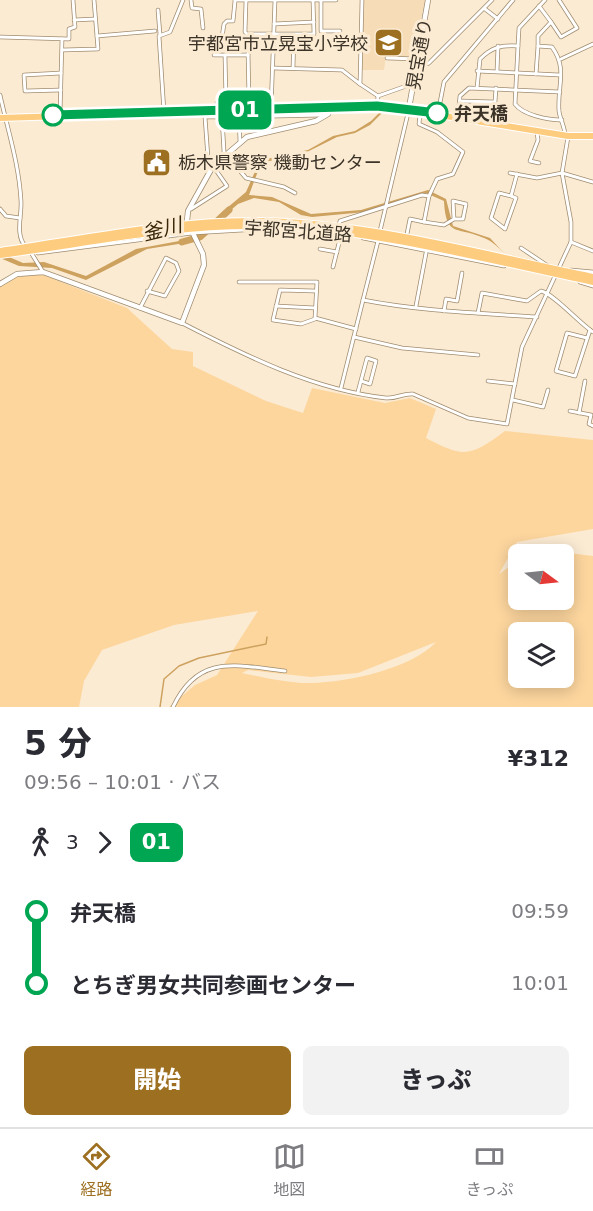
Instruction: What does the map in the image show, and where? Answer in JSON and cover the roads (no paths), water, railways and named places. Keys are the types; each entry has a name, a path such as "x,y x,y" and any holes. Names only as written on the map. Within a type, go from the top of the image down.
{"highway":[{"path":"3,118 383,106 409,108 537,131 593,136"},
{"name":"宇都宮北道路","path":"0,249 192,225 288,222 359,230 593,274"},
{"name":"宇都宮北道路","path":"0,257 193,230 288,227 368,237 577,278 593,284"}],"street":[{"path":"0,38 69,39 69,29 75,27 73,0"},
{"path":"62,50 98,49 94,0"},
{"path":"160,35 170,32 183,0"},
{"path":"191,0 192,8 201,9 203,28"},
{"path":"222,37 224,24 227,21 233,21 235,0 336,0"},
{"path":"360,84 362,0"},
{"name":"晃宝通り","path":"409,108 428,0"},
{"path":"417,67 429,63 492,0"},
{"path":"438,113 443,87 513,0"},
{"path":"545,0 519,28 515,104 519,108 551,120 563,120"},
{"path":"246,1 245,32 274,36 314,34 313,1"},
{"path":"271,109 275,1"},
{"path":"321,1 321,32 340,31"},
{"path":"539,6 561,38 577,28 561,1"},
{"path":"484,8 498,19"},
{"path":"158,10 164,112"},
{"path":"74,20 95,20"},
{"path":"274,24 314,22"},
{"path":"536,74 538,36 551,22"},
{"path":"97,36 155,31"},
{"path":"293,68 294,35"},
{"path":"60,115 62,39"},
{"path":"561,59 593,44"},
{"path":"477,88 480,59 498,46 518,46"},
{"path":"497,72 498,46"},
{"path":"0,284 17,274 42,270 182,323 210,339 297,377 386,398 404,393 413,394 468,418 507,424 513,400 517,361 571,242 571,222 562,173 566,135 559,113 561,59 552,47 538,46"},
{"path":"214,55 248,53 249,101"},
{"path":"225,55 226,102"},
{"path":"387,58 418,59"},
{"path":"273,68 342,69 378,96 383,106"},
{"path":"477,71 560,75"},
{"path":"61,73 24,75 25,91 61,90"},
{"path":"378,96 413,86"},
{"path":"458,116 459,101 465,91 477,88 560,92"},
{"path":"459,101 495,102 496,88"},
{"path":"0,96 3,118 18,173 20,234 24,245 37,259 42,270"},
{"path":"217,103 272,100"},
{"path":"182,323 204,265 203,254 188,224 188,211 213,166 240,142 257,133 304,124 326,115 331,108"},
{"path":"341,388 409,108"},
{"path":"420,110 419,124 437,132 463,152 453,174 437,179 429,196 424,222"},
{"path":"209,172 205,117 326,115"},
{"path":"222,117 225,155 250,181 284,187 295,193"},
{"path":"238,117 240,142"},
{"path":"537,131 538,140 530,161 539,163"},
{"path":"188,211 227,186 213,166"},
{"path":"510,173 541,178 562,173 593,182"},
{"path":"511,196 517,174"},
{"path":"499,193 511,196 516,198 505,229 491,218 499,193"},
{"path":"339,225 340,221 422,195 429,196"},
{"path":"406,234 410,219 444,225 454,219 463,219 466,204 453,201 454,219"},
{"path":"0,209 6,216 20,218"},
{"path":"0,249 188,224 251,219 339,225 380,231 593,274"},
{"path":"0,257 192,234 272,228 378,241 593,284"},
{"path":"333,267 340,235"},
{"path":"571,242 593,251"},
{"path":"521,248 548,266"},
{"path":"320,249 337,252"},
{"path":"416,306 426,254"},
{"path":"140,308 147,291 166,258 176,263 179,271 165,296 147,291"},
{"path":"444,311 446,299 457,301 462,273"},
{"path":"238,282 317,282 315,318"},
{"path":"315,291 280,290 273,320 301,324 315,318 356,329"},
{"path":"478,313 482,293 527,301 541,291 548,293 558,305 567,309 576,320 591,331 575,376 556,371 567,333 587,338"},
{"path":"363,300 393,307 416,306 444,311 537,317"},
{"path":"276,306 315,308"},
{"path":"354,337 402,348 478,356"},
{"path":"358,392 367,358 376,361 370,384 361,381"},
{"path":"488,381 515,384"},
{"path":"579,413 585,381"},
{"path":"513,400 543,406 548,390"},
{"path":"570,411 591,415 589,424 593,426"},
{"path":"172,707 179,693 194,676 213,667 232,664 285,671"}],"waterway":[{"name":"釜川","path":"182,242 200,237 229,210"},
{"path":"160,707 164,679 179,666 199,658 266,644 267,637"}],"place":[{"name":"宇都宮市立晃宝小学校","path":"389,43"},
{"name":"弁天橋","path":"437,113"},
{"name":"栃木県警察 機動センター","path":"157,162"}]}
